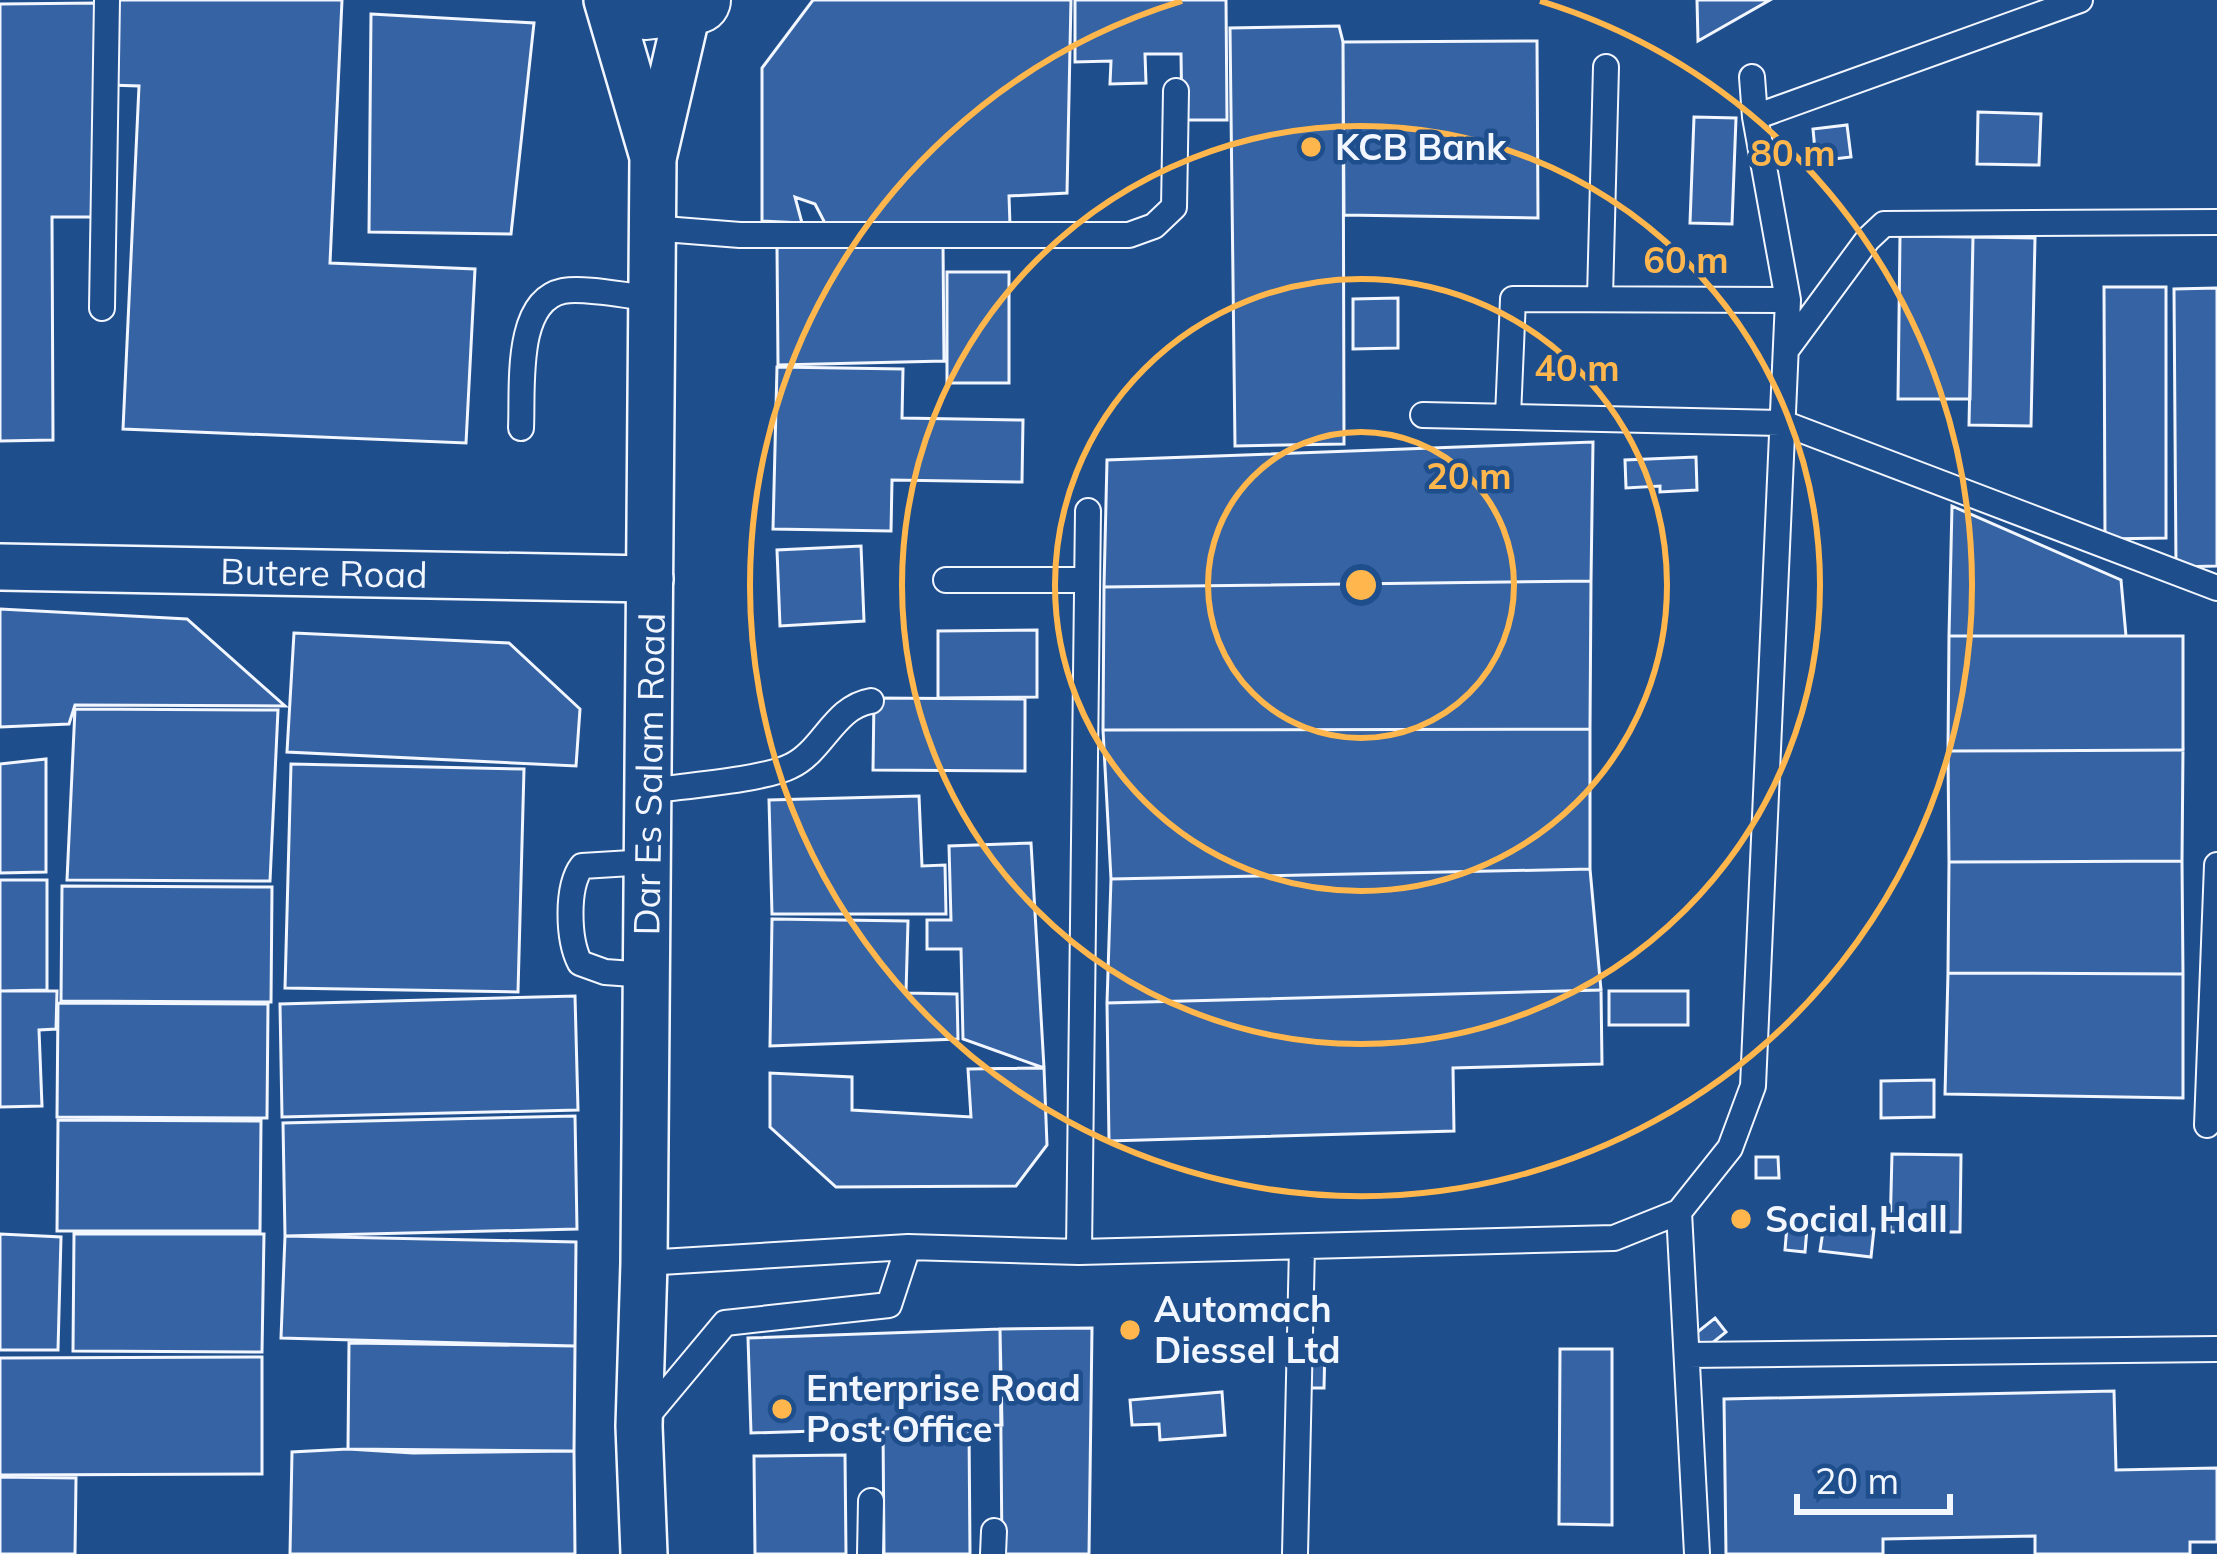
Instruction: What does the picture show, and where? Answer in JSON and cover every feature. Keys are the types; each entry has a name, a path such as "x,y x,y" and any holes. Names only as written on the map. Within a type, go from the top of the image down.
{"street":[{"name":"Dar Es Salam Road","path":"607,0 653,157 639,1426 644,1554"},
{"path":"653,157 672,1"},
{"name":"Butere Road","path":"0,567 650,579"}],"lane":[{"path":"102,308 106,0"},
{"path":"1755,117 2080,0"},
{"path":"1600,297 1606,67"},
{"path":"644,1264 908,1247 1079,1252 1614,1238 1679,1213 1730,1148 1753,1086 1788,300 1752,77"},
{"path":"651,228 740,235 1129,236 1154,226 1174,207 1176,91"},
{"path":"1787,349 1884,224 2217,222"},
{"path":"521,428 526,330 538,304 562,291 650,298"},
{"path":"1508,416 1513,299 1788,300"},
{"path":"1423,415 1784,423 2217,588"},
{"path":"1079,1252 1088,511"},
{"path":"946,580 1087,580"},
{"path":"648,791 784,770 805,757 850,707 871,700"},
{"path":"647,975 605,972 580,964 572,950 573,877 582,866 648,862"},
{"path":"2207,1125 2217,865"},
{"path":"1679,1213 1697,1554"},
{"path":"639,1426 725,1323 890,1305 908,1247"},
{"path":"1295,1554 1302,1247"},
{"path":"1688,1355 2217,1349"},
{"path":"870,1554 871,1501"}],"building":[{"path":"113,0 342,0 330,263 475,269 466,443 123,429 139,86 109,85"},
{"path":"813,0 1071,0 1067,193 1009,196 1010,225 828,229 815,204 795,197 802,223 762,221 762,68"},
{"path":"1075,0 1226,0 1227,120 1182,120 1181,54 1145,54 1146,83 1110,84 1111,61 1075,62"},
{"path":"1697,0 1770,0 1698,41"},
{"path":"98,3 99,217 52,217 53,440 0,441 0,4"},
{"path":"371,14 534,23 511,234 369,232"},
{"path":"1339,26 1343,42 1344,444 1235,446 1230,28"},
{"path":"1537,41 1538,218 1344,215 1343,42"},
{"path":"1978,112 2041,114 2039,165 1977,164"},
{"path":"1694,117 1736,118 1732,224 1690,223"},
{"path":"1847,125 1851,157 1816,161 1813,129"},
{"path":"1900,236 1973,237 1970,399 1898,399"},
{"path":"1973,237 2035,238 2031,426 1969,425"},
{"path":"943,244 944,361 778,365 777,247"},
{"path":"947,272 1009,272 1009,383 947,383"},
{"path":"2104,287 2166,287 2166,538 2105,539"},
{"path":"2217,288 2217,566 2176,567 2174,289"},
{"path":"1398,298 1398,348 1353,349 1353,299"},
{"path":"777,367 903,369 902,418 1023,420 1022,482 892,480 891,531 773,529"},
{"path":"1593,442 1591,581 1104,587 1107,460"},
{"path":"1696,457 1697,490 1626,488 1625,460"},
{"path":"1952,506 2121,580 2126,636 1949,636"},
{"path":"861,546 864,621 780,626 777,550"},
{"path":"1591,581 1590,729 1103,730 1104,587"},
{"path":"0,609 187,619 285,706 75,705 69,724 0,727"},
{"path":"1037,630 1037,697 938,698 938,631"},
{"path":"294,633 509,643 580,709 576,766 287,752"},
{"path":"1949,636 2183,636 2183,750 1948,751"},
{"path":"874,698 1025,699 1025,771 873,770"},
{"path":"75,709 278,710 270,881 67,880"},
{"path":"1590,729 1590,869 1111,879 1103,730"},
{"path":"2183,750 2182,861 1949,862 1948,751"},
{"path":"46,759 46,872 0,873 0,764"},
{"path":"291,764 524,769 518,992 285,988"},
{"path":"919,796 922,866 945,865 946,914 772,914 769,800"},
{"path":"1031,843 1044,1068 963,1039 961,949 927,949 927,920 951,920 949,846"},
{"path":"2182,861 2183,974 1948,973 1949,862"},
{"path":"1590,869 1601,990 1107,1003 1111,879"},
{"path":"0,880 47,880 47,990 0,991"},
{"path":"62,886 272,887 271,1002 61,1001"},
{"path":"772,919 908,921 906,993 957,994 958,1039 770,1046"},
{"path":"1948,973 2183,974 2183,1098 1945,1094"},
{"path":"1601,990 1602,1064 1453,1068 1454,1131 1109,1141 1107,1003"},
{"path":"0,991 57,991 56,1029 39,1030 42,1106 0,1107"},
{"path":"1609,991 1688,991 1688,1025 1609,1025"},
{"path":"575,996 578,1110 282,1117 280,1004"},
{"path":"58,1003 268,1004 267,1118 57,1117"},
{"path":"1044,1068 1047,1145 1016,1186 836,1187 770,1127 770,1073 852,1077 852,1110 971,1117 968,1069"},
{"path":"1934,1080 1934,1117 1881,1118 1881,1081"},
{"path":"575,1116 577,1229 285,1236 283,1123"},
{"path":"58,1120 261,1121 260,1231 57,1231"},
{"path":"1892,1154 1961,1155 1960,1232 1890,1232"},
{"path":"1756,1157 1778,1157 1779,1178 1756,1178"},
{"path":"1824,1224 1874,1229 1871,1257 1820,1251"},
{"path":"1787,1226 1807,1228 1805,1252 1785,1250"},
{"path":"0,1234 61,1237 58,1350 0,1350"},
{"path":"74,1234 264,1234 262,1352 73,1351"},
{"path":"285,1236 576,1242 575,1346 281,1338"},
{"path":"1715,1318 1726,1332 1701,1352 1690,1338"},
{"path":"1092,1328 1089,1554 1002,1554 1000,1329"},
{"path":"1000,1329 1002,1425 751,1433 748,1338"},
{"path":"349,1343 575,1346 574,1451 348,1449"},
{"path":"1300,1345 1325,1345 1324,1388 1300,1388"},
{"path":"1560,1349 1612,1349 1612,1525 1559,1524"},
{"path":"262,1357 262,1474 0,1475 0,1358"},
{"path":"2114,1391 2116,1470 2217,1468 2217,1542 2190,1542 2190,1554 2035,1554 2035,1536 1883,1539 1883,1554 1726,1554 1724,1399"},
{"path":"1222,1392 1225,1435 1160,1440 1159,1424 1132,1425 1130,1400"},
{"path":"969,1427 970,1554 884,1554 883,1428"},
{"path":"574,1451 575,1554 290,1554 292,1452"},
{"path":"845,1455 846,1554 755,1554 754,1456"},
{"path":"0,1477 76,1478 75,1554 0,1554"}],"place":[{"name":"KCB Bank","path":"1311,147"},
{"name":"Social Hall","path":"1741,1219"},
{"name":"Automach Diessel Ltd","path":"1130,1330"},
{"name":"Enterprise Road Post Office","path":"782,1409"}]}
